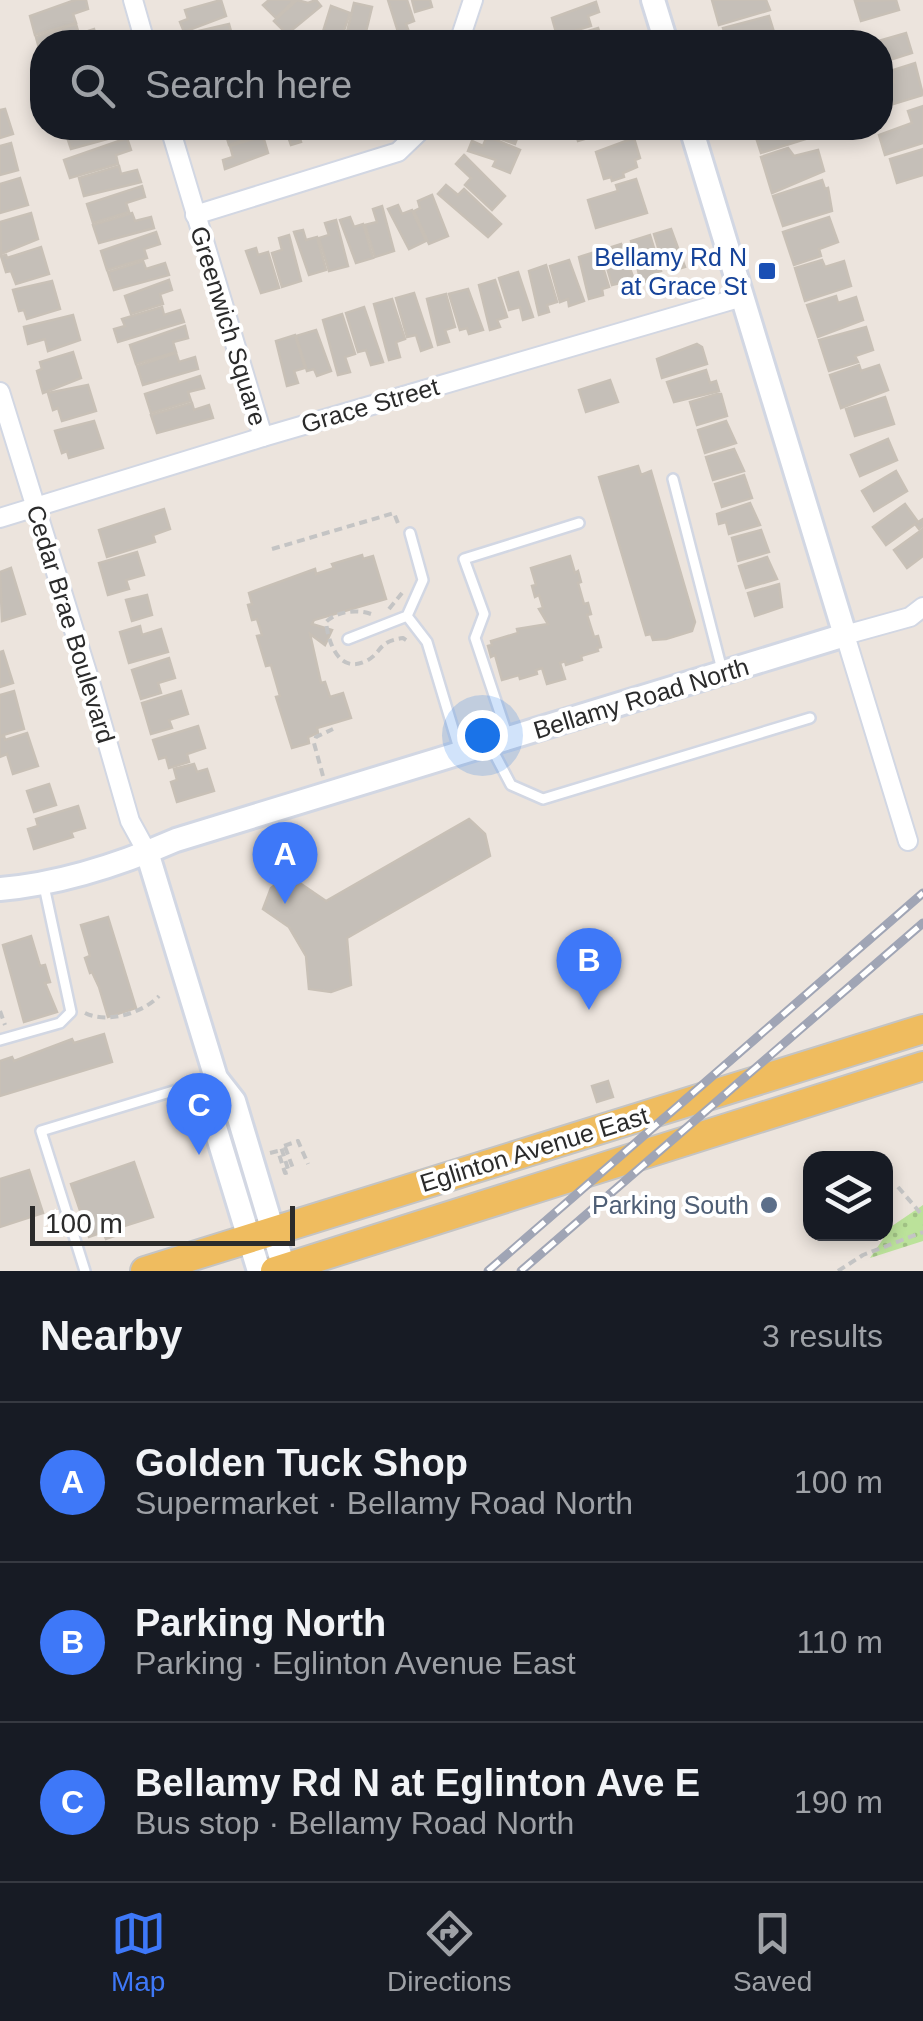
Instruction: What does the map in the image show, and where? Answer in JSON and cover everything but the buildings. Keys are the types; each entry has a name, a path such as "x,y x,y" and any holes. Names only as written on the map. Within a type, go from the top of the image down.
{"main road":[{"name":"Eglinton Avenue East","path":"145,1271 923,1028"},
{"name":"Eglinton Avenue East","path":"276,1270 923,1066"}],"street":[{"path":"133,0 142,30"},
{"path":"462,30 473,0"},
{"path":"653,0 662,30"},
{"name":"Greenwich Square","path":"173,140 263,437"},
{"name":"Greenwich Square","path":"195,214 398,152 410,140"},
{"path":"695,140 908,841"},
{"name":"Grace Street","path":"0,518 742,298"},
{"name":"Cedar Brae Boulevard","path":"0,392 130,821 147,852"},
{"path":"845,636 910,617 923,607"},
{"name":"Bellamy Road North","path":"0,889 44,884 845,636"},
{"path":"147,852 216,1078 234,1101 261,1235 276,1270"}],"lane":[{"path":"673,479 723,673"},
{"path":"580,522 464,559 484,614 475,638 511,785 543,800 810,718"},
{"path":"348,639 407,616 423,580 405,530"},
{"path":"407,616 427,642 460,754"},
{"path":"0,1040 64,1022 72,1007 44,884"},
{"path":"84,1271 40,1130 216,1078"}],"path":[{"path":"272,549 394,512 405,530"},
{"path":"388,610 406,587"},
{"path":"373,615 360,610 326,622 333,653 353,663 364,662 384,640 404,638 418,650"},
{"path":"328,795 314,743 316,737 333,730"},
{"path":"72,1007 97,1019 108,1019 151,1005 159,996"},
{"path":"266,1154 278,1151 285,1173 289,1172 281,1147 298,1142 308,1164"},
{"path":"285,1146 294,1170"},
{"path":"898,1187 923,1216"},
{"path":"838,1271 862,1255 923,1232"}],"green space":[{"path":"923,1205 923,1241 870,1258 882,1241 893,1241 893,1225"}],"railway":[{"path":"488,1271 923,893"},
{"path":"521,1271 923,923"}],"place":[{"name":"Bellamy Rd N at Grace St","path":"767,271"},
{"name":"Golden Tuck Shop","path":"285,904"},
{"name":"Parking North","path":"589,1010"},
{"name":"Bellamy Rd N at Eglinton Ave E","path":"199,1155"},
{"name":"Parking South","path":"769,1205"}]}
